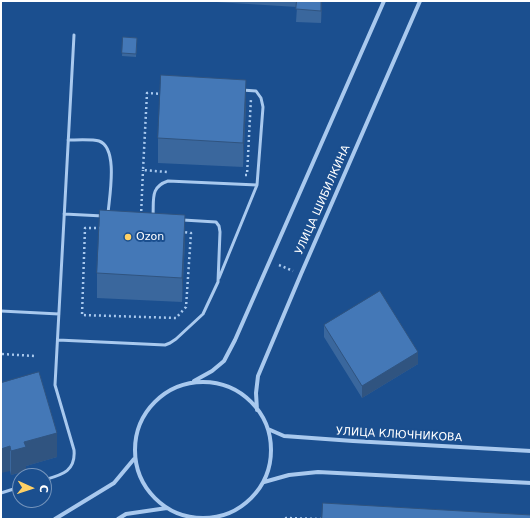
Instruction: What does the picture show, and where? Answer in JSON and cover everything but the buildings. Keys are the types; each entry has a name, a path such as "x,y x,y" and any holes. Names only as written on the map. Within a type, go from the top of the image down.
{"street":[{"name":"УЛИЦА ШИБИЛКИНА","path":"194,381 212,371 224,361 235,340 384,1"},
{"name":"УЛИЦА ШИБИЛКИНА","path":"257,410 256,393 258,376 300,274 420,1"},
{"path":"264,482 269,451 268,429 257,410 242,394 233,388 219,383 194,381 187,383 171,390 155,401 144,417 136,439 134,460 143,483 157,500 167,508 186,517 204,518 222,516 240,507 264,482 288,474 318,472 531,483"},
{"name":"УЛИЦА КЛЮЧНИКОВА","path":"268,429 284,436 531,451"},
{"path":"55,519 114,483 134,460"},
{"path":"118,519 126,514 167,508"}],"lane":[{"path":"52,477 66,473 75,456 55,385 74,35"},
{"path":"58,340 158,345 170,343 203,314 218,282 257,185 263,107 261,98 256,91 241,90"},
{"path":"68,140 100,142 108,149 112,164 108,216"},
{"path":"153,218 154,191 160,184 168,181 257,185"},
{"path":"64,214 115,216"},
{"path":"140,218 160,219"},
{"path":"182,220 211,221 216,222 219,226 218,282"},
{"path":"1,311 59,314"},
{"path":"1,493 12,490"}],"path":[{"path":"140,218 147,93 170,94"},
{"path":"240,175 247,175 248,168 251,98 244,98"},
{"path":"143,170 173,172"},
{"path":"108,229 85,228 82,315 176,318 186,308 191,233 176,232"},
{"path":"279,265 294,272"},
{"path":"2,354 34,356"},
{"path":"286,519 321,519"}],"place":[{"name":"Ozon","path":"128,237"}]}
